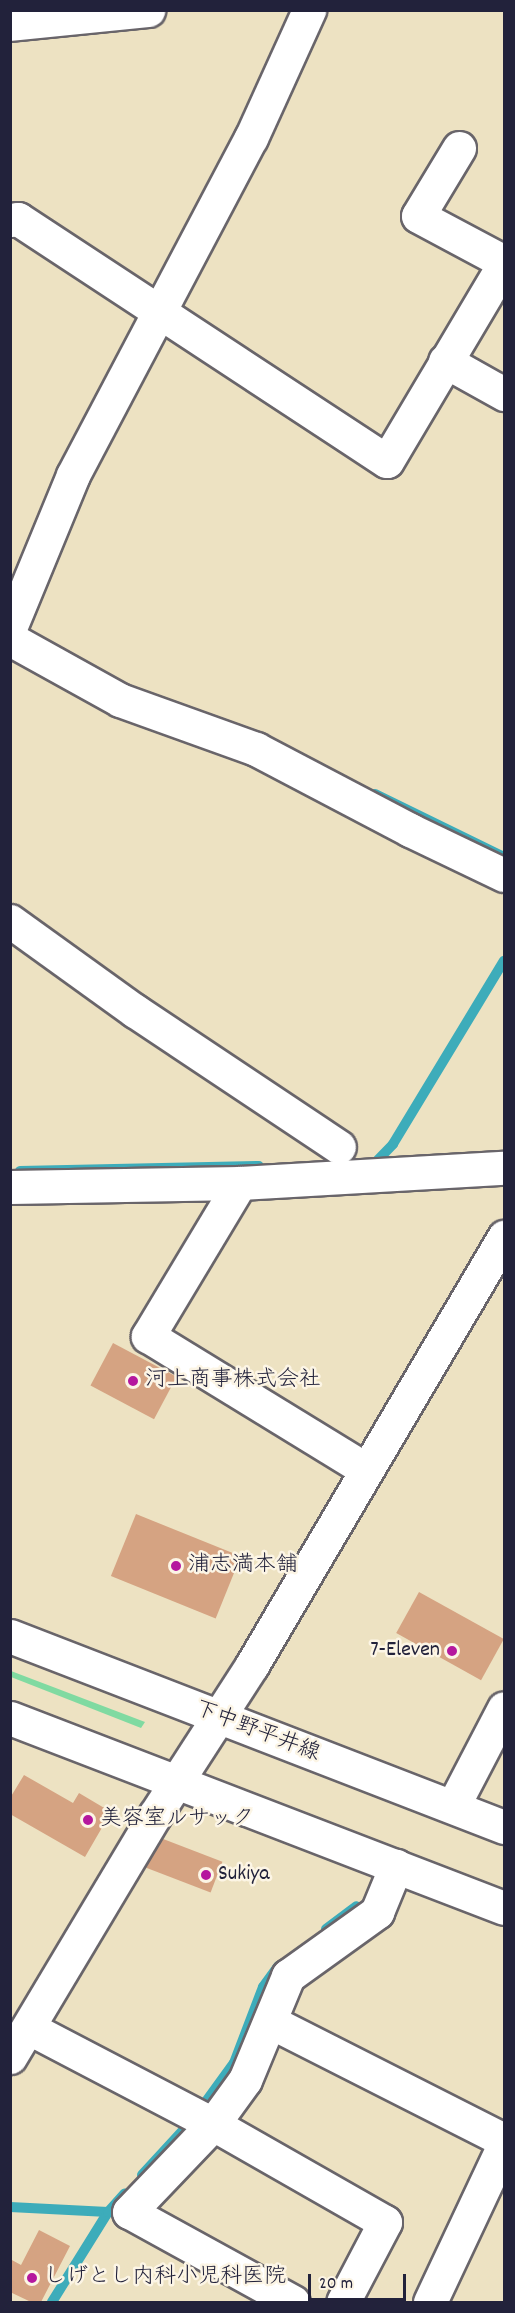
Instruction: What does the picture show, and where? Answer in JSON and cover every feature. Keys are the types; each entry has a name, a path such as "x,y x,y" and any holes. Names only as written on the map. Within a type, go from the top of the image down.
{"street":[{"path":"30,19 148,10"},
{"path":"10,628 73,476 256,128 309,10"},
{"path":"10,220 18,219 387,461 504,263 418,216 459,148"},
{"path":"445,361 504,394"},
{"path":"10,639 120,700 256,749 410,830 504,874"},
{"path":"10,921 135,1011 339,1147"},
{"path":"10,1187 240,1183 504,1168"},
{"path":"240,1183 148,1336 365,1469"},
{"path":"10,2056 176,1782 218,1718 504,1237"},
{"name":"下中野平井線","path":"10,1636 504,1827"},
{"path":"453,1806 504,1707"},
{"path":"10,1718 504,1908"},
{"path":"292,2302 129,2212 213,2124 245,2080 271,2022 288,1976 377,1912 396,1866"},
{"path":"271,2022 504,2140"},
{"path":"29,2028 213,2124 385,2222 343,2302"},
{"path":"430,2302 504,2145"}],"green space":[{"path":"10,1671 145,1722 141,1728 11,1677"}],"building":[{"name":"河上商事株式会社","path":"113,1343 177,1377 154,1419 90,1385"},
{"name":"浦志満本舗","path":"136,1514 241,1556 216,1618 111,1576"},
{"path":"419,1592 504,1639 481,1680 396,1633"},
{"path":"24,1775 73,1803 79,1793 111,1812 85,1857 10,1814 10,1798"},
{"path":"158,1837 222,1862 211,1893 146,1868"},
{"name":"しげとし内科小児科医院","path":"39,2230 70,2246 41,2302 31,2302 10,2292 10,2259 21,2265"}],"waterway":[{"path":"375,794 504,857"},
{"path":"373,1165 393,1144 504,961"},
{"path":"20,1171 259,1166"},
{"path":"326,1929 356,1906"},
{"path":"202,2107 234,2063 263,1987 278,1966"},
{"path":"142,2175 186,2127"},
{"path":"52,2302 108,2212 125,2193"},
{"path":"10,2207 108,2212"}],"place":[{"name":"河上商事株式会社","path":"133,1381"},
{"name":"浦志満本舗","path":"176,1566"},
{"name":"7-Eleven","path":"452,1651"},
{"name":"美容室ルサック","path":"88,1820"},
{"name":"Sukiya","path":"206,1875"},
{"name":"しげとし内科小児科医院","path":"32,2278"}]}
